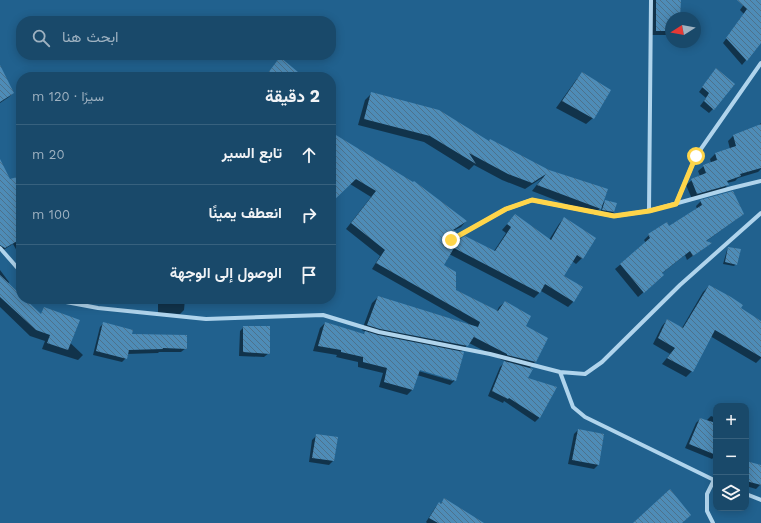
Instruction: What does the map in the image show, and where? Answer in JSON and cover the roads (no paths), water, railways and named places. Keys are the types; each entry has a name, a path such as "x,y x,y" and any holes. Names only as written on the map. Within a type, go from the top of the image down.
{"street":[{"path":"649,211 651,0"},
{"path":"676,204 696,156 761,63"},
{"path":"451,240 506,209 532,200 614,216 649,211 761,181"},
{"path":"77,304 98,308 206,319 323,315 379,332 490,354 560,372 585,374 602,362 680,285 761,213"},
{"path":"0,248 16,266"},
{"path":"560,372 573,407 585,417 713,479"},
{"path":"713,484 707,494 707,511 713,523"},
{"path":"749,495 761,500"}]}
